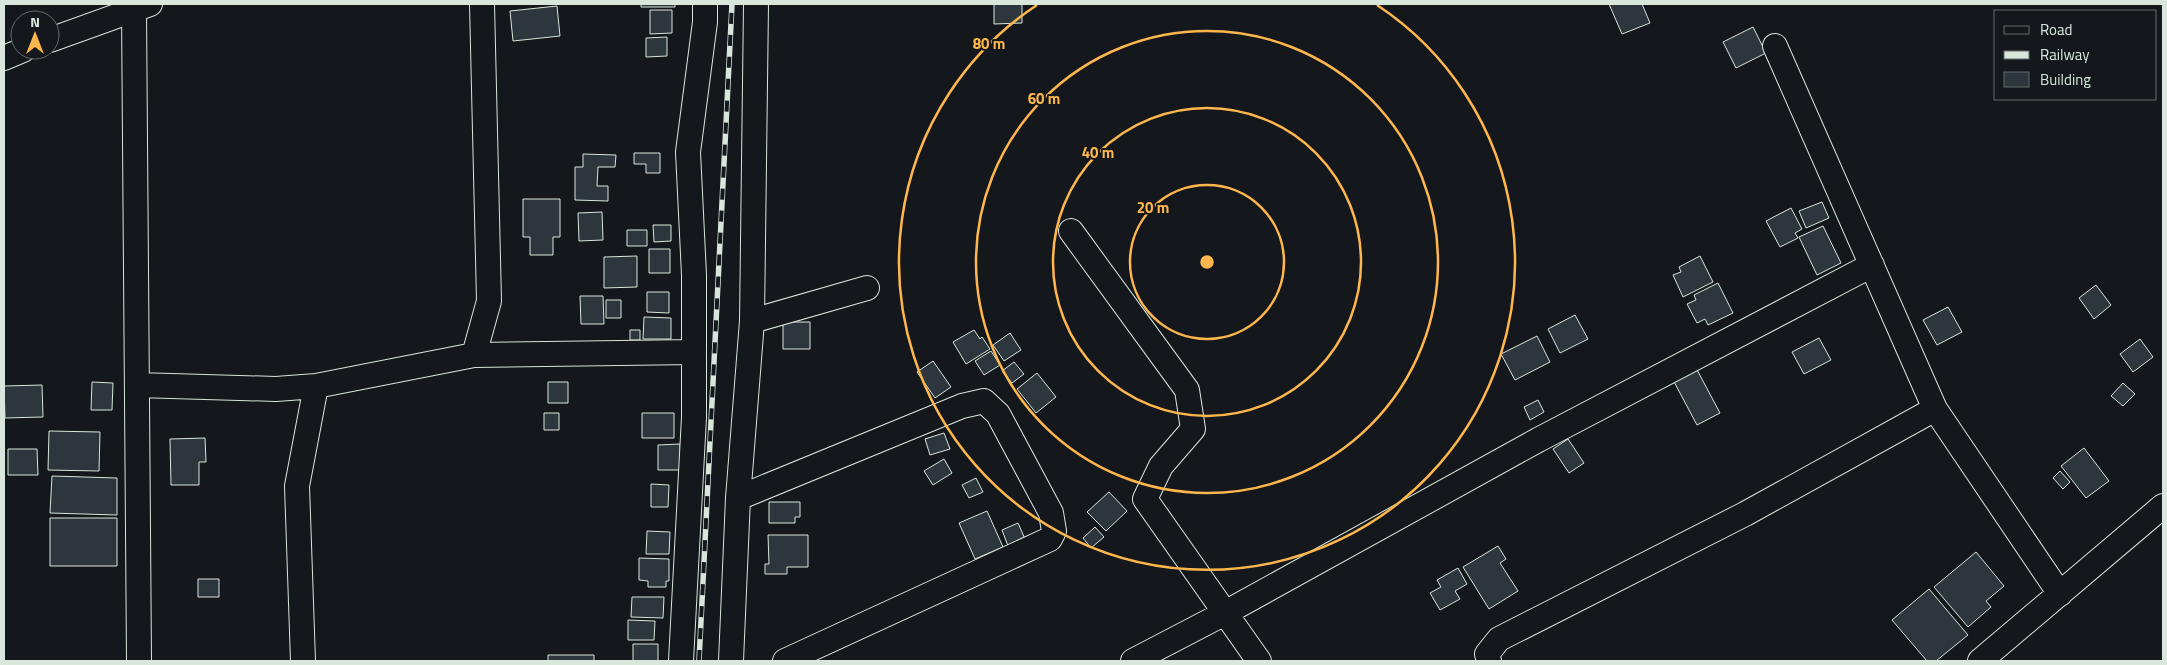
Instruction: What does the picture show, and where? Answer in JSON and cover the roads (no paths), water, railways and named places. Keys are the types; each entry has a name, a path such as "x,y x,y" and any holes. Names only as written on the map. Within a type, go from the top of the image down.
{"street":[{"path":"474,355 489,301 482,4"},
{"path":"681,661 694,417 694,275 688,152 705,22 705,4"},
{"path":"731,661 738,498 752,321 756,4"},
{"path":"60,36 142,7 137,385 139,661"},
{"path":"1775,46 1935,409 2060,594"},
{"path":"1071,231 1188,390 1193,429 1160,466 1145,499 1259,661"},
{"path":"1133,661 1225,613 1538,440 1872,265"},
{"path":"752,321 866,288"},
{"path":"137,385 276,389 316,386 474,355 694,352"},
{"path":"303,661 297,486 316,386"},
{"path":"738,498 962,406 984,401 998,414 1050,513 1054,531 1050,539 785,661"},
{"path":"1490,661 1487,654 1499,639 1745,514 1935,409"},
{"path":"1980,661 2163,506"}],"railway":[{"path":"699,661 732,4"}]}
